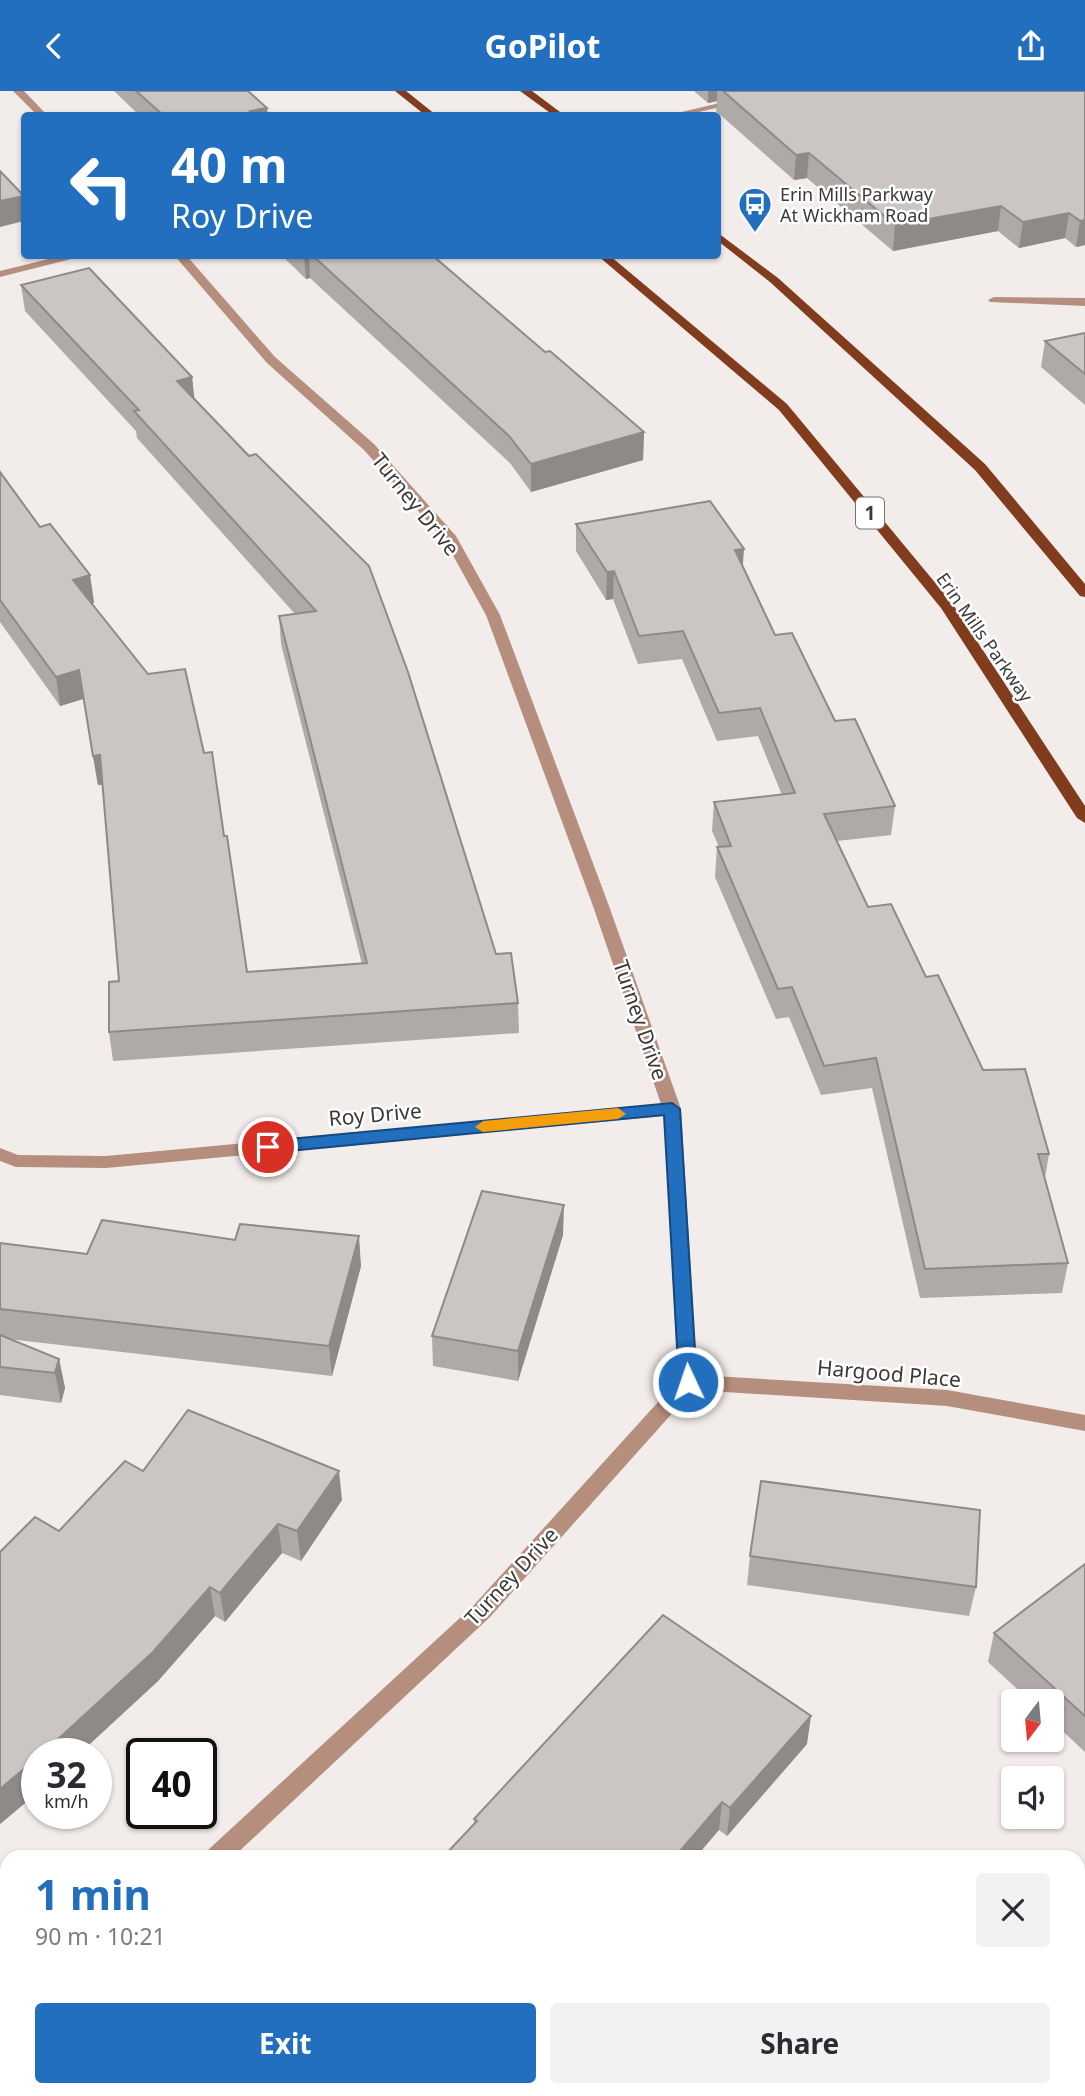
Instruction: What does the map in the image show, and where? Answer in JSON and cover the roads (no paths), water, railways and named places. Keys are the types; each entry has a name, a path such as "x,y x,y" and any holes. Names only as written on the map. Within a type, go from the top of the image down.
{"main road":[{"path":"400,91 427,112"},
{"path":"525,91 555,112"},
{"path":"721,238 774,280 980,467 1085,593"},
{"name":"Erin Mills Parkway","path":"607,259 783,407 947,606 1085,818"}],"street":[{"path":"18,91 39,112"},
{"path":"688,112 784,91"},
{"path":"0,274 65,259"},
{"name":"Turney Drive","path":"183,259 271,359 369,446 450,539 493,615 601,906 672,1109 688,1382 482,1611 225,1850"},
{"path":"994,300 1085,302"},
{"name":"Roy Drive","path":"0,1154 16,1161 106,1162 672,1109"},
{"name":"Hargood Place","path":"688,1382 947,1398 1085,1423"}],"place":[{"name":"Erin Mills Parkway At Wickham Road","path":"755,234"}]}
